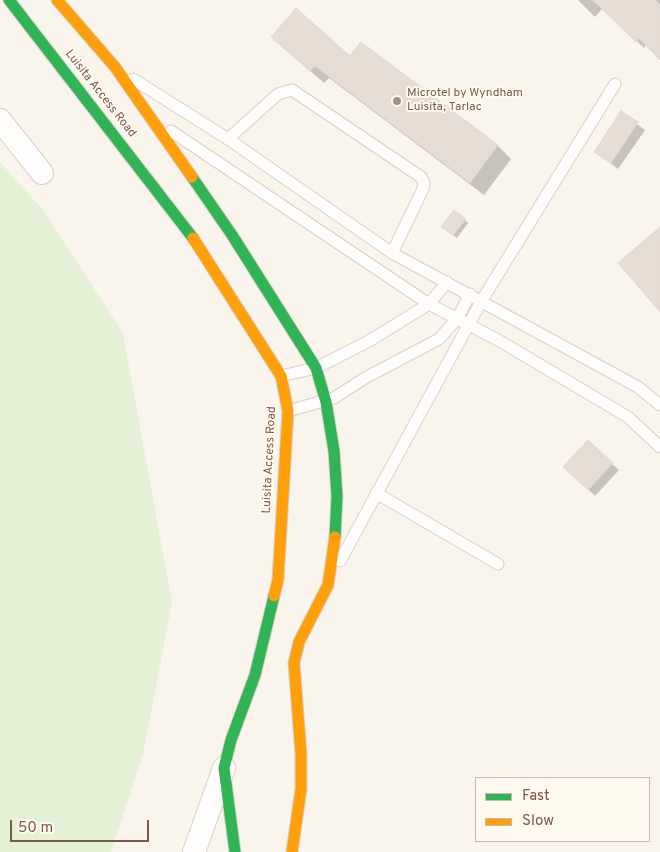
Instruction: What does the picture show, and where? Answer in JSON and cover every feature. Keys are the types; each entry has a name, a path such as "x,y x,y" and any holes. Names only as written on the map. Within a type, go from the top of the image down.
{"main road":[{"name":"Luisita Access Road","path":"8,0 203,252 281,376 288,411 278,580 255,675 231,740 224,768 235,852"},
{"name":"Luisita Access Road","path":"57,0 115,67 232,235 316,368 326,402 334,452 337,496 336,536 328,585 299,642 294,663 301,780 295,843 292,852"}],"street":[{"path":"0,120 42,174"},
{"path":"194,852 224,768"}],"lane":[{"path":"115,67 228,139 392,252 482,300 638,388 660,405"},
{"path":"328,585 376,493 470,326 482,300 615,84"},
{"path":"228,139 278,94 292,90 421,177 424,183 423,189 392,252"},
{"path":"151,118 429,304 535,361 628,417 660,447"},
{"path":"281,376 316,368 369,341 429,304 447,282"},
{"path":"288,411 326,402 365,378 439,339 457,319 470,294"},
{"path":"376,493 498,564"}],"green space":[{"path":"0,162 43,210 123,333 172,603 143,754 111,852 0,852"}],"building":[{"path":"593,0 655,0 660,5 660,60 639,38 636,42"},
{"path":"296,8 350,56 361,42 498,145 470,183 315,66 310,71 271,37"},
{"path":"621,111 638,122 611,163 594,152"},
{"path":"454,210 466,219 453,235 441,227"},
{"path":"660,227 660,312 618,263"},
{"path":"588,440 613,463 588,490 563,467"}],"traffic: fast":[{"path":"9,0 193,238"},
{"path":"192,177 232,235 316,368 326,402 334,451 337,496 335,537"},
{"path":"235,852 224,768 231,740 255,675 274,596"}],"traffic: slow":[{"path":"57,0 115,67 192,177"},
{"path":"193,238 281,376 288,411 278,580 274,596"},
{"path":"292,852 301,789 301,754 294,663 299,642 328,585 335,537"}],"place":[{"name":"Microtel by Wyndham Luisita, Tarlac","path":"397,101"}]}
